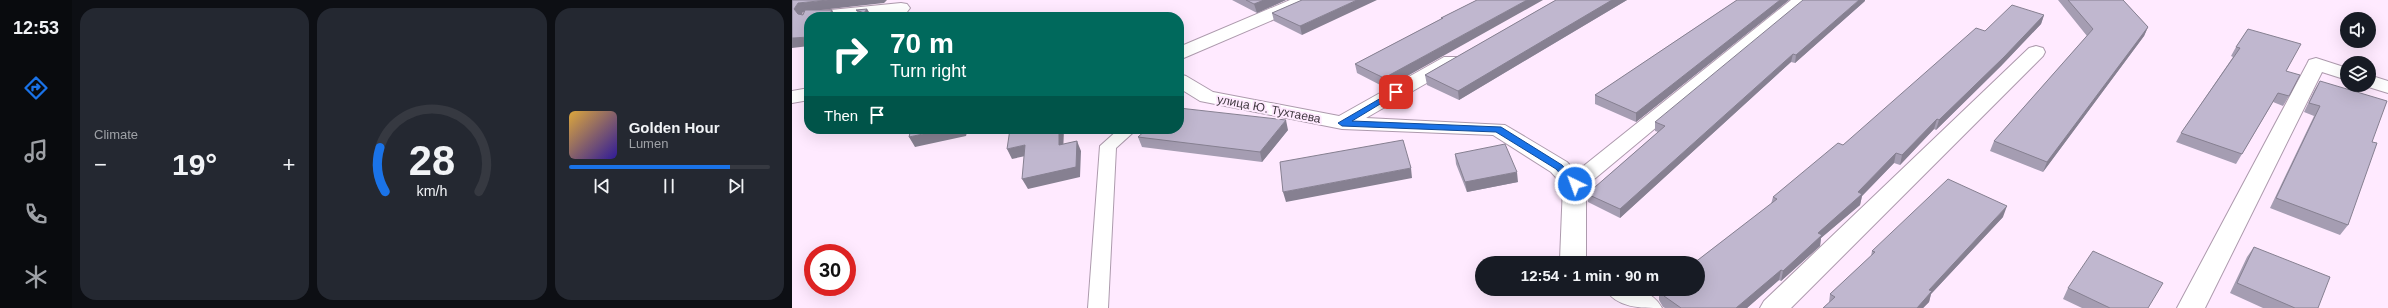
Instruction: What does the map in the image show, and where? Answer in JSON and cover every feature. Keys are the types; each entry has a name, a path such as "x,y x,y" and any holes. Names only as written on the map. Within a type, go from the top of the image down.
{"street":[{"path":"1184,52 1304,0"},
{"path":"1573,256 1575,184 1802,0"},
{"path":"860,12 900,8"},
{"path":"792,19 804,18"},
{"path":"1774,308 2036,52"},
{"path":"1342,123 1464,54"},
{"path":"2190,308 2316,64 2340,72"},
{"path":"2376,83 2388,87"},
{"name":"улица Ю. Тухтаева","path":"1184,86 1207,97 1342,123 1498,129 1559,167 1575,184"},
{"path":"792,97 804,95"},
{"path":"1629,296 1648,308"}],"lane":[{"path":"1098,308 1108,146 1123,134"}],"building":[{"path":"792,0 828,0 798,3 794,9 798,14 803,15 804,12 804,37 792,38"},
{"path":"1246,0 1264,0 1254,4"},
{"path":"1302,0 1357,0 1300,26 1272,13"},
{"path":"1477,0 1527,0 1384,78 1355,64 1443,18 1441,18"},
{"path":"1556,0 1612,0 1458,91 1425,75"},
{"path":"1737,0 1780,0 1636,113 1595,95"},
{"path":"1803,0 1859,0 1796,55 1793,54 1620,209 1587,194 1665,126 1655,122"},
{"path":"2068,0 2123,0 2148,27 2047,162 1994,141 2093,29"},
{"path":"2012,5 2044,15 2004,57 1939,120 1937,119 1902,155 1896,153 1858,192 1862,194 1818,233 1822,235 1783,271 1781,270 1736,308 1681,308 1664,296 1705,296 1705,256 1703,256 1777,199 1773,197 1838,143 1843,145 1976,28 1985,31"},
{"path":"867,9 865,12 856,10"},
{"path":"805,10 832,10 831,12 804,12"},
{"path":"2248,29 2301,44 2286,71 2300,75 2289,96 2278,93 2242,154 2181,133 2240,48 2236,47"},
{"path":"2320,81 2340,87 2340,92 2357,92 2387,101 2372,142 2377,143 2348,225 2276,198 2320,106 2309,103"},
{"path":"1184,109 1286,120 1260,152 1138,137 1141,134 1184,134"},
{"path":"910,134 923,134 909,137"},
{"path":"1009,134 1059,134 1059,145 1077,141 1076,167 1022,179 1025,145 1007,149"},
{"path":"1403,140 1411,168 1283,192 1280,162"},
{"path":"1505,144 1517,172 1465,182 1455,154"},
{"path":"1948,179 2007,206 1929,290 1932,291 1917,308 1823,308 1835,297 1830,294 1875,252 1872,251"},
{"path":"2254,247 2330,277 2318,308 2295,308 2237,283"},
{"path":"2093,251 2163,283 2148,308 2110,308 2068,288"}],"route":[{"path":"1396,92 1342,123 1498,129 1559,167 1575,184"}]}
